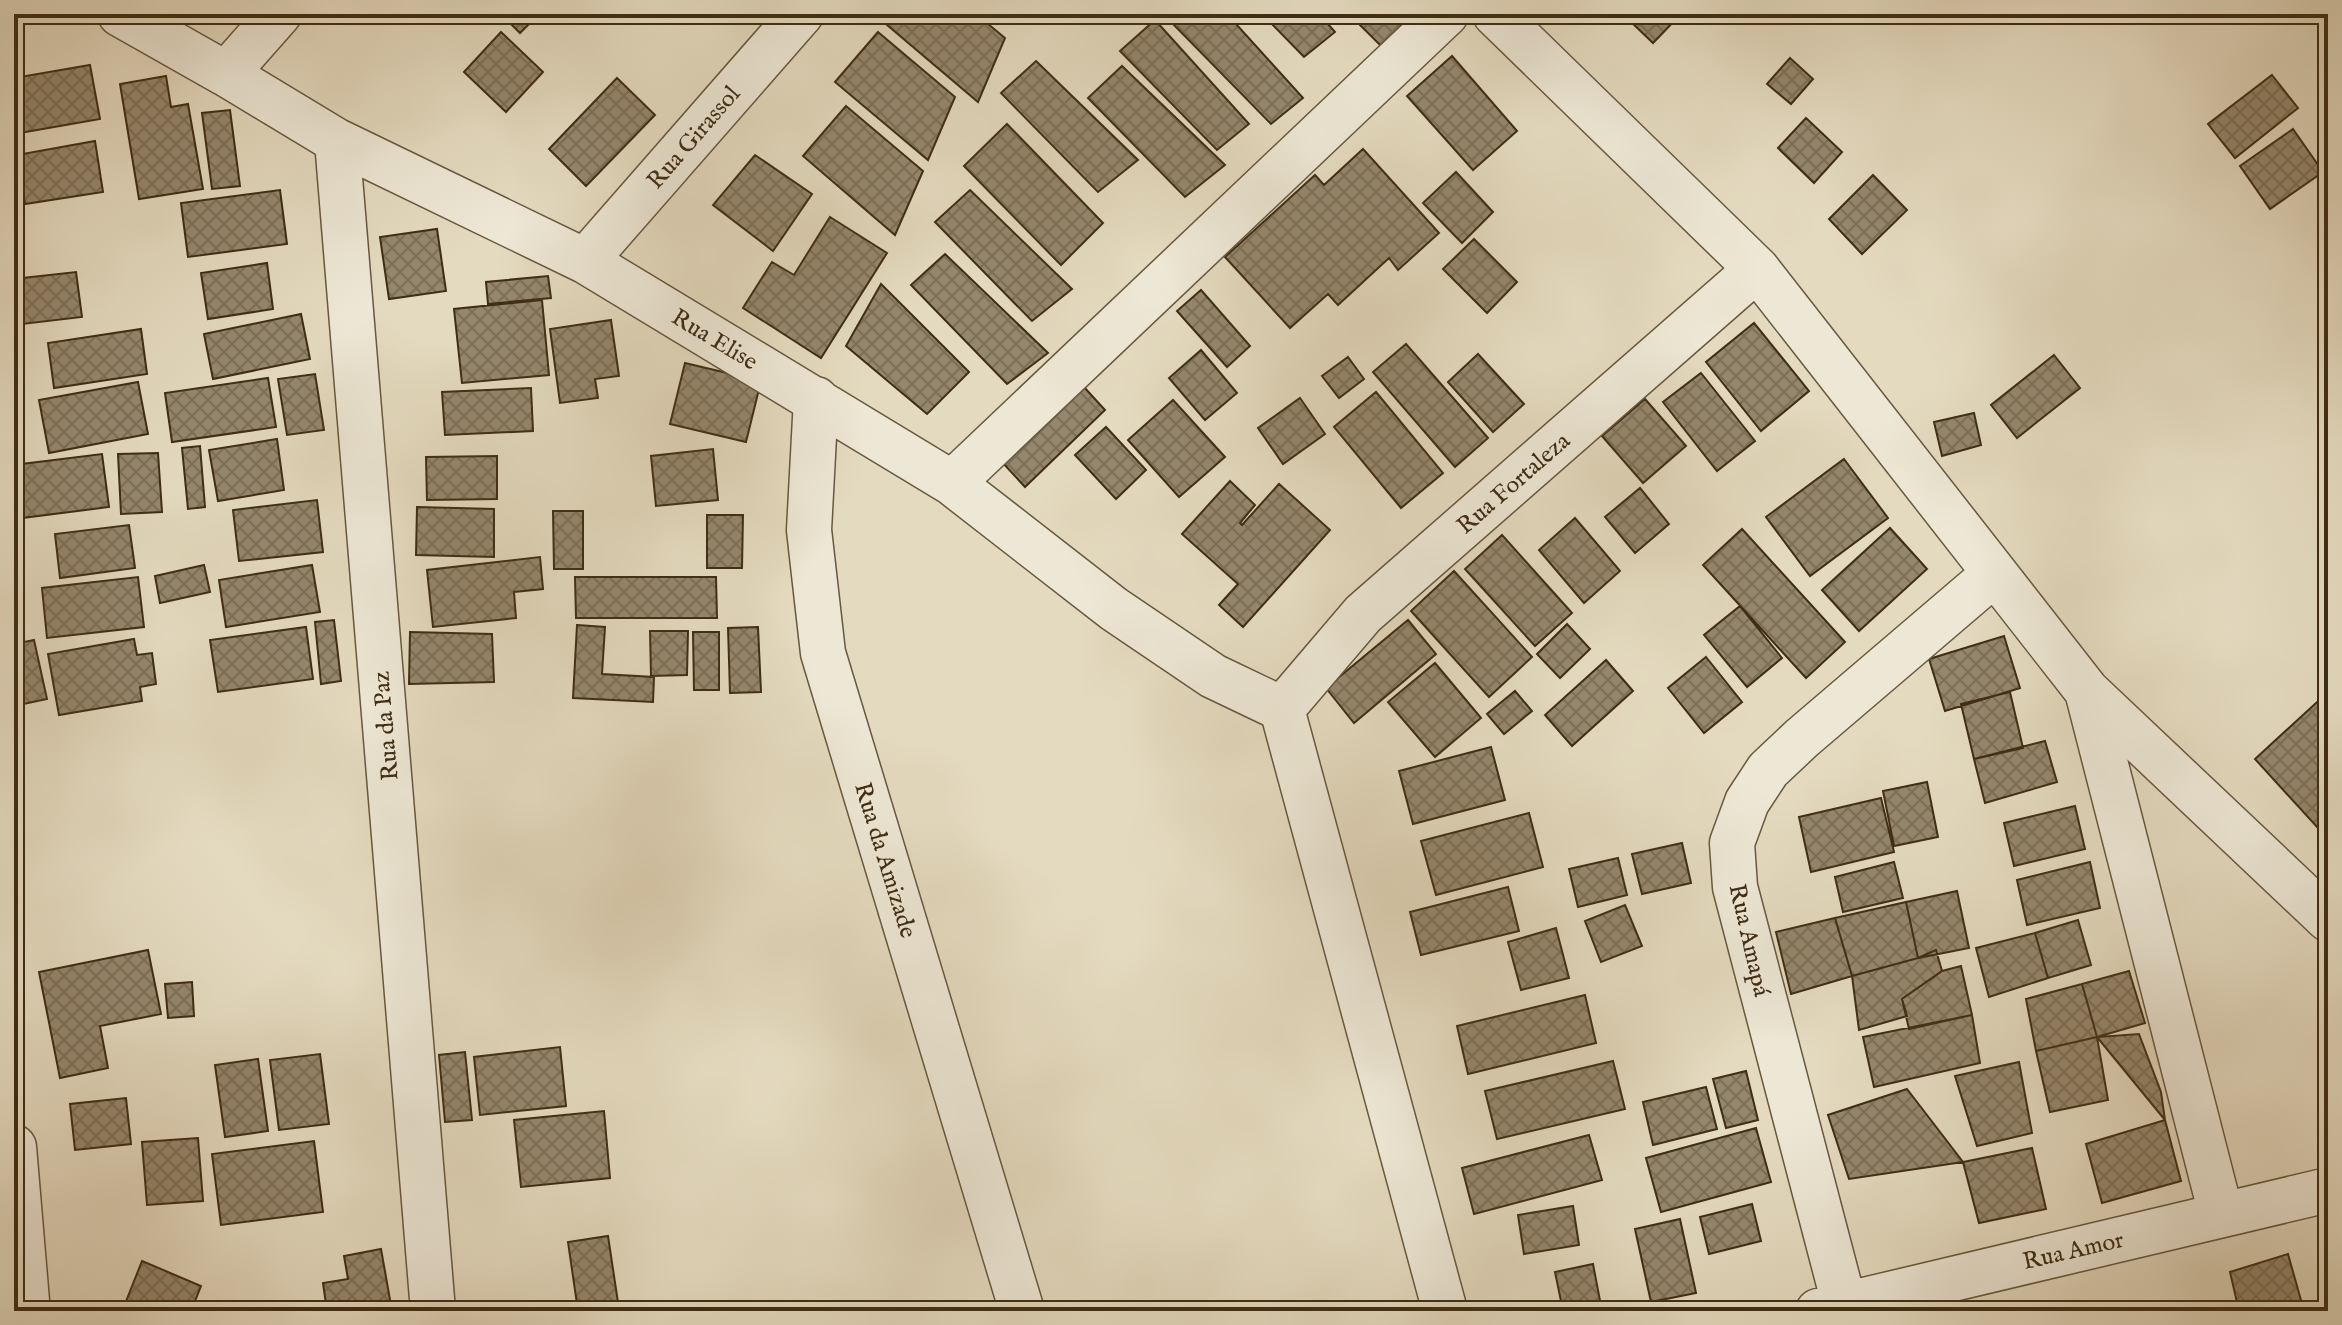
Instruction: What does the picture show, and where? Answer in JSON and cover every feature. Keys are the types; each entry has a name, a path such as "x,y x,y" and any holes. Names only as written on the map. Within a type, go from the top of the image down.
{"street":[{"name":"Rua Elise","path":"120,14 337,141 585,261 816,399 952,483 1114,609 1213,676 1282,709"},
{"path":"226,74 279,14"},
{"name":"Rua Girassol","path":"585,261 801,14"},
{"path":"952,483 1446,14"},
{"path":"1495,14 1757,269 2087,691 2328,919"},
{"name":"Rua da Paz","path":"337,141 433,1311"},
{"name":"Rua Fortaleza","path":"1282,709 1363,614 1757,269"},
{"name":"Rua da Amizade","path":"816,399 809,530 823,653 1022,1311"},
{"name":"Rua Amapá","path":"1836,1309 1735,887 1732,843 1747,802 1768,770 1994,574"},
{"path":"2087,691 2221,1214"},
{"path":"1282,709 1445,1311"},
{"path":"14,1147 29,1302"},
{"name":"Rua Amor","path":"1836,1309 2328,1190"}],"building":[{"path":"503,14 531,14 535,18 520,33"},
{"path":"894,14 976,14 1005,38 978,102 886,24"},
{"path":"1186,14 1227,14 1303,98 1271,124 1174,25"},
{"path":"1262,14 1319,14 1335,32 1304,57"},
{"path":"1349,14 1406,14 1416,25 1385,50"},
{"path":"1637,14 1681,14 1653,43 1630,21"},
{"path":"1155,20 1249,124 1217,150 1120,51"},
{"path":"501,32 543,72 506,112 464,72"},
{"path":"878,32 955,97 928,160 835,82"},
{"path":"1452,56 1517,131 1473,170 1407,96"},
{"path":"1790,58 1813,79 1791,104 1767,84"},
{"path":"1036,61 1138,160 1098,192 1001,93"},
{"path":"90,65 100,119 14,134 14,78"},
{"path":"1122,66 1225,165 1185,197 1088,98"},
{"path":"2272,75 2298,108 2235,158 2208,124"},
{"path":"166,76 171,107 188,104 203,189 139,199 120,84"},
{"path":"617,78 655,115 586,186 549,149"},
{"path":"846,106 923,171 895,235 803,156"},
{"path":"230,110 240,186 212,189 202,113"},
{"path":"1806,118 1842,152 1814,183 1778,148"},
{"path":"1007,124 1103,223 1061,265 964,166"},
{"path":"2293,129 2323,172 2270,209 2240,166"},
{"path":"95,141 103,192 25,204 17,155"},
{"path":"1363,149 1439,233 1398,270 1389,258 1338,305 1328,294 1290,328 1225,257 1315,175 1324,185"},
{"path":"755,155 812,194 773,251 713,205"},
{"path":"1456,172 1493,212 1462,243 1423,203"},
{"path":"1873,175 1907,210 1862,254 1829,219"},
{"path":"280,190 287,244 188,257 181,203"},
{"path":"970,190 1072,289 1032,321 935,222"},
{"path":"830,217 887,253 821,358 743,308 772,262 794,275"},
{"path":"437,229 446,291 389,299 380,237"},
{"path":"1474,239 1517,282 1487,313 1443,269"},
{"path":"945,254 1048,353 1007,384 911,285"},
{"path":"267,263 273,309 208,319 201,273"},
{"path":"76,272 82,317 14,325 14,279"},
{"path":"548,276 551,298 488,304 486,282"},
{"path":"881,284 969,372 927,414 846,346"},
{"path":"1201,290 1250,346 1227,367 1177,311"},
{"path":"542,300 549,375 462,383 454,309"},
{"path":"301,314 310,359 213,379 204,334"},
{"path":"611,320 619,376 595,379 598,398 560,403 550,329"},
{"path":"1754,323 1809,391 1761,431 1706,362"},
{"path":"141,329 147,374 54,388 48,343"},
{"path":"1406,344 1488,438 1455,467 1373,372"},
{"path":"1201,350 1237,393 1205,420 1169,378"},
{"path":"1478,354 1524,404 1493,432 1448,382"},
{"path":"2054,355 2080,388 2017,438 1991,405"},
{"path":"1348,357 1364,379 1339,398 1322,376"},
{"path":"685,363 761,381 746,442 670,424"},
{"path":"1701,373 1755,441 1717,471 1663,402"},
{"path":"315,374 324,430 287,435 278,379"},
{"path":"268,378 276,427 172,442 165,393"},
{"path":"138,382 148,434 49,453 39,400"},
{"path":"1083,386 1105,410 1025,487 1002,462"},
{"path":"531,388 533,431 445,435 442,392"},
{"path":"1376,392 1443,473 1401,508 1334,427"},
{"path":"1300,398 1325,434 1283,464 1258,428"},
{"path":"1645,399 1686,446 1643,483 1602,436"},
{"path":"1173,400 1225,457 1179,497 1128,440"},
{"path":"1974,413 1981,445 1942,456 1934,422"},
{"path":"1106,427 1146,470 1116,499 1075,455"},
{"path":"277,439 284,490 218,501 209,450"},
{"path":"200,446 205,507 188,509 182,448"},
{"path":"713,449 718,500 656,506 651,456"},
{"path":"158,453 162,512 121,514 118,454"},
{"path":"102,454 109,507 14,519 14,465"},
{"path":"497,456 497,499 427,500 426,457"},
{"path":"1844,459 1888,518 1810,576 1766,517"},
{"path":"1230,481 1255,505 1240,523 1242,525 1279,484 1330,530 1243,627 1219,605 1238,584 1182,534"},
{"path":"1640,488 1669,524 1635,553 1605,517"},
{"path":"317,500 323,552 239,561 233,510"},
{"path":"417,507 494,509 494,557 416,555"},
{"path":"553,511 583,511 583,569 554,569"},
{"path":"707,515 743,515 742,568 707,568"},
{"path":"1575,518 1620,571 1584,603 1539,550"},
{"path":"129,525 135,568 60,578 55,534"},
{"path":"1890,528 1927,569 1859,631 1822,590"},
{"path":"1742,529 1845,642 1806,678 1703,565"},
{"path":"1502,535 1572,613 1535,646 1465,569"},
{"path":"540,557 543,589 514,592 516,618 433,627 427,570"},
{"path":"204,565 210,592 160,603 155,576"},
{"path":"312,565 320,612 226,627 219,580"},
{"path":"1454,571 1532,657 1489,697 1411,611"},
{"path":"138,577 144,627 47,638 42,588"},
{"path":"575,577 716,577 717,618 576,618"},
{"path":"1740,606 1782,658 1747,687 1704,635"},
{"path":"334,620 341,681 321,684 315,622"},
{"path":"1408,620 1436,654 1354,723 1326,688"},
{"path":"1567,624 1590,649 1560,678 1537,654"},
{"path":"577,625 605,627 602,674 654,677 653,702 573,698"},
{"path":"306,627 313,679 218,692 210,640"},
{"path":"758,627 761,692 730,693 728,628"},
{"path":"650,631 688,631 687,675 651,676"},
{"path":"410,632 492,634 494,682 409,684"},
{"path":"693,632 719,632 719,690 694,690"},
{"path":"2004,636 2020,688 1945,711 1929,659"},
{"path":"134,639 137,655 152,653 156,684 140,687 142,701 59,715 48,654"},
{"path":"34,640 47,699 14,706 14,644"},
{"path":"1706,657 1742,702 1704,733 1668,688"},
{"path":"1606,660 1633,691 1572,746 1545,715"},
{"path":"1435,663 1481,718 1435,757 1388,702"},
{"path":"1515,691 1532,711 1504,734 1487,714"},
{"path":"2010,692 2023,748 1974,759 1961,704"},
{"path":"2328,692 2328,839 2255,759"},
{"path":"2045,741 2057,782 1985,803 1974,759"},
{"path":"1491,747 1505,800 1413,824 1399,771"},
{"path":"1927,782 1938,837 1894,846 1883,791"},
{"path":"1881,798 1894,852 1811,872 1799,817"},
{"path":"2075,806 2085,849 2014,866 2004,823"},
{"path":"1529,813 1543,867 1436,895 1421,841"},
{"path":"1682,843 1691,883 1642,894 1632,854"},
{"path":"1618,858 1627,895 1578,907 1569,869"},
{"path":"1894,862 1903,898 1843,912 1835,877"},
{"path":"2090,862 2100,908 2027,925 2017,880"},
{"path":"1508,887 1519,931 1421,955 1410,912"},
{"path":"1957,891 1969,948 1918,958 1906,902"},
{"path":"1906,902 1918,958 1852,976 1835,918"},
{"path":"1625,905 1642,946 1601,962 1585,921"},
{"path":"1835,918 1852,976 1791,994 1776,932"},
{"path":"2078,920 2091,965 2048,978 2035,933"},
{"path":"1556,928 1569,978 1521,990 1508,942"},
{"path":"2035,933 2048,978 1989,997 1976,948"},
{"path":"148,950 161,1014 100,1026 108,1068 60,1078 39,972"},
{"path":"1936,950 1942,971 1902,999 1907,1016 1859,1030 1852,976"},
{"path":"1961,966 1972,1015 1909,1029 1902,999 1942,971"},
{"path":"2129,971 2145,1023 2097,1037 2082,984"},
{"path":"192,982 194,1016 168,1018 165,984"},
{"path":"2082,984 2097,1037 2036,1051 2026,999"},
{"path":"1585,995 1596,1043 1468,1074 1457,1026"},
{"path":"1972,1015 1980,1063 1874,1087 1863,1037"},
{"path":"2139,1034 2161,1092 2165,1120 2097,1037"},
{"path":"2097,1037 2108,1100 2050,1112 2036,1051"},
{"path":"560,1047 566,1106 480,1115 474,1057"},
{"path":"465,1052 472,1120 445,1122 439,1055"},
{"path":"320,1054 329,1124 279,1130 270,1060"},
{"path":"258,1059 268,1131 225,1137 215,1065"},
{"path":"1613,1061 1625,1109 1497,1139 1485,1091"},
{"path":"2019,1062 2032,1133 1977,1146 1955,1076"},
{"path":"1746,1071 1758,1120 1726,1128 1713,1079"},
{"path":"1706,1087 1717,1129 1653,1145 1643,1102"},
{"path":"1907,1089 1963,1162 1849,1179 1828,1115"},
{"path":"126,1098 131,1144 75,1150 70,1104"},
{"path":"604,1111 610,1178 521,1187 514,1120"},
{"path":"2165,1120 2181,1181 2102,1203 2086,1144"},
{"path":"1756,1128 1771,1182 1661,1212 1646,1158"},
{"path":"1589,1135 1602,1180 1474,1214 1462,1168"},
{"path":"198,1138 203,1201 147,1205 142,1142"},
{"path":"314,1141 323,1212 221,1225 212,1154"},
{"path":"2032,1148 2046,1209 1979,1223 1963,1162"},
{"path":"1752,1204 1761,1241 1709,1254 1700,1217"},
{"path":"1573,1206 1579,1245 1524,1254 1518,1215"},
{"path":"1680,1219 1696,1293 1651,1302 1635,1229"},
{"path":"608,1236 619,1309 578,1311 568,1242"},
{"path":"381,1249 392,1311 327,1311 323,1283 348,1279 344,1256"},
{"path":"2288,1254 2304,1311 2239,1311 2230,1272"},
{"path":"142,1261 201,1286 191,1311 123,1309"},
{"path":"1593,1264 1602,1311 1563,1311 1555,1272"}]}
